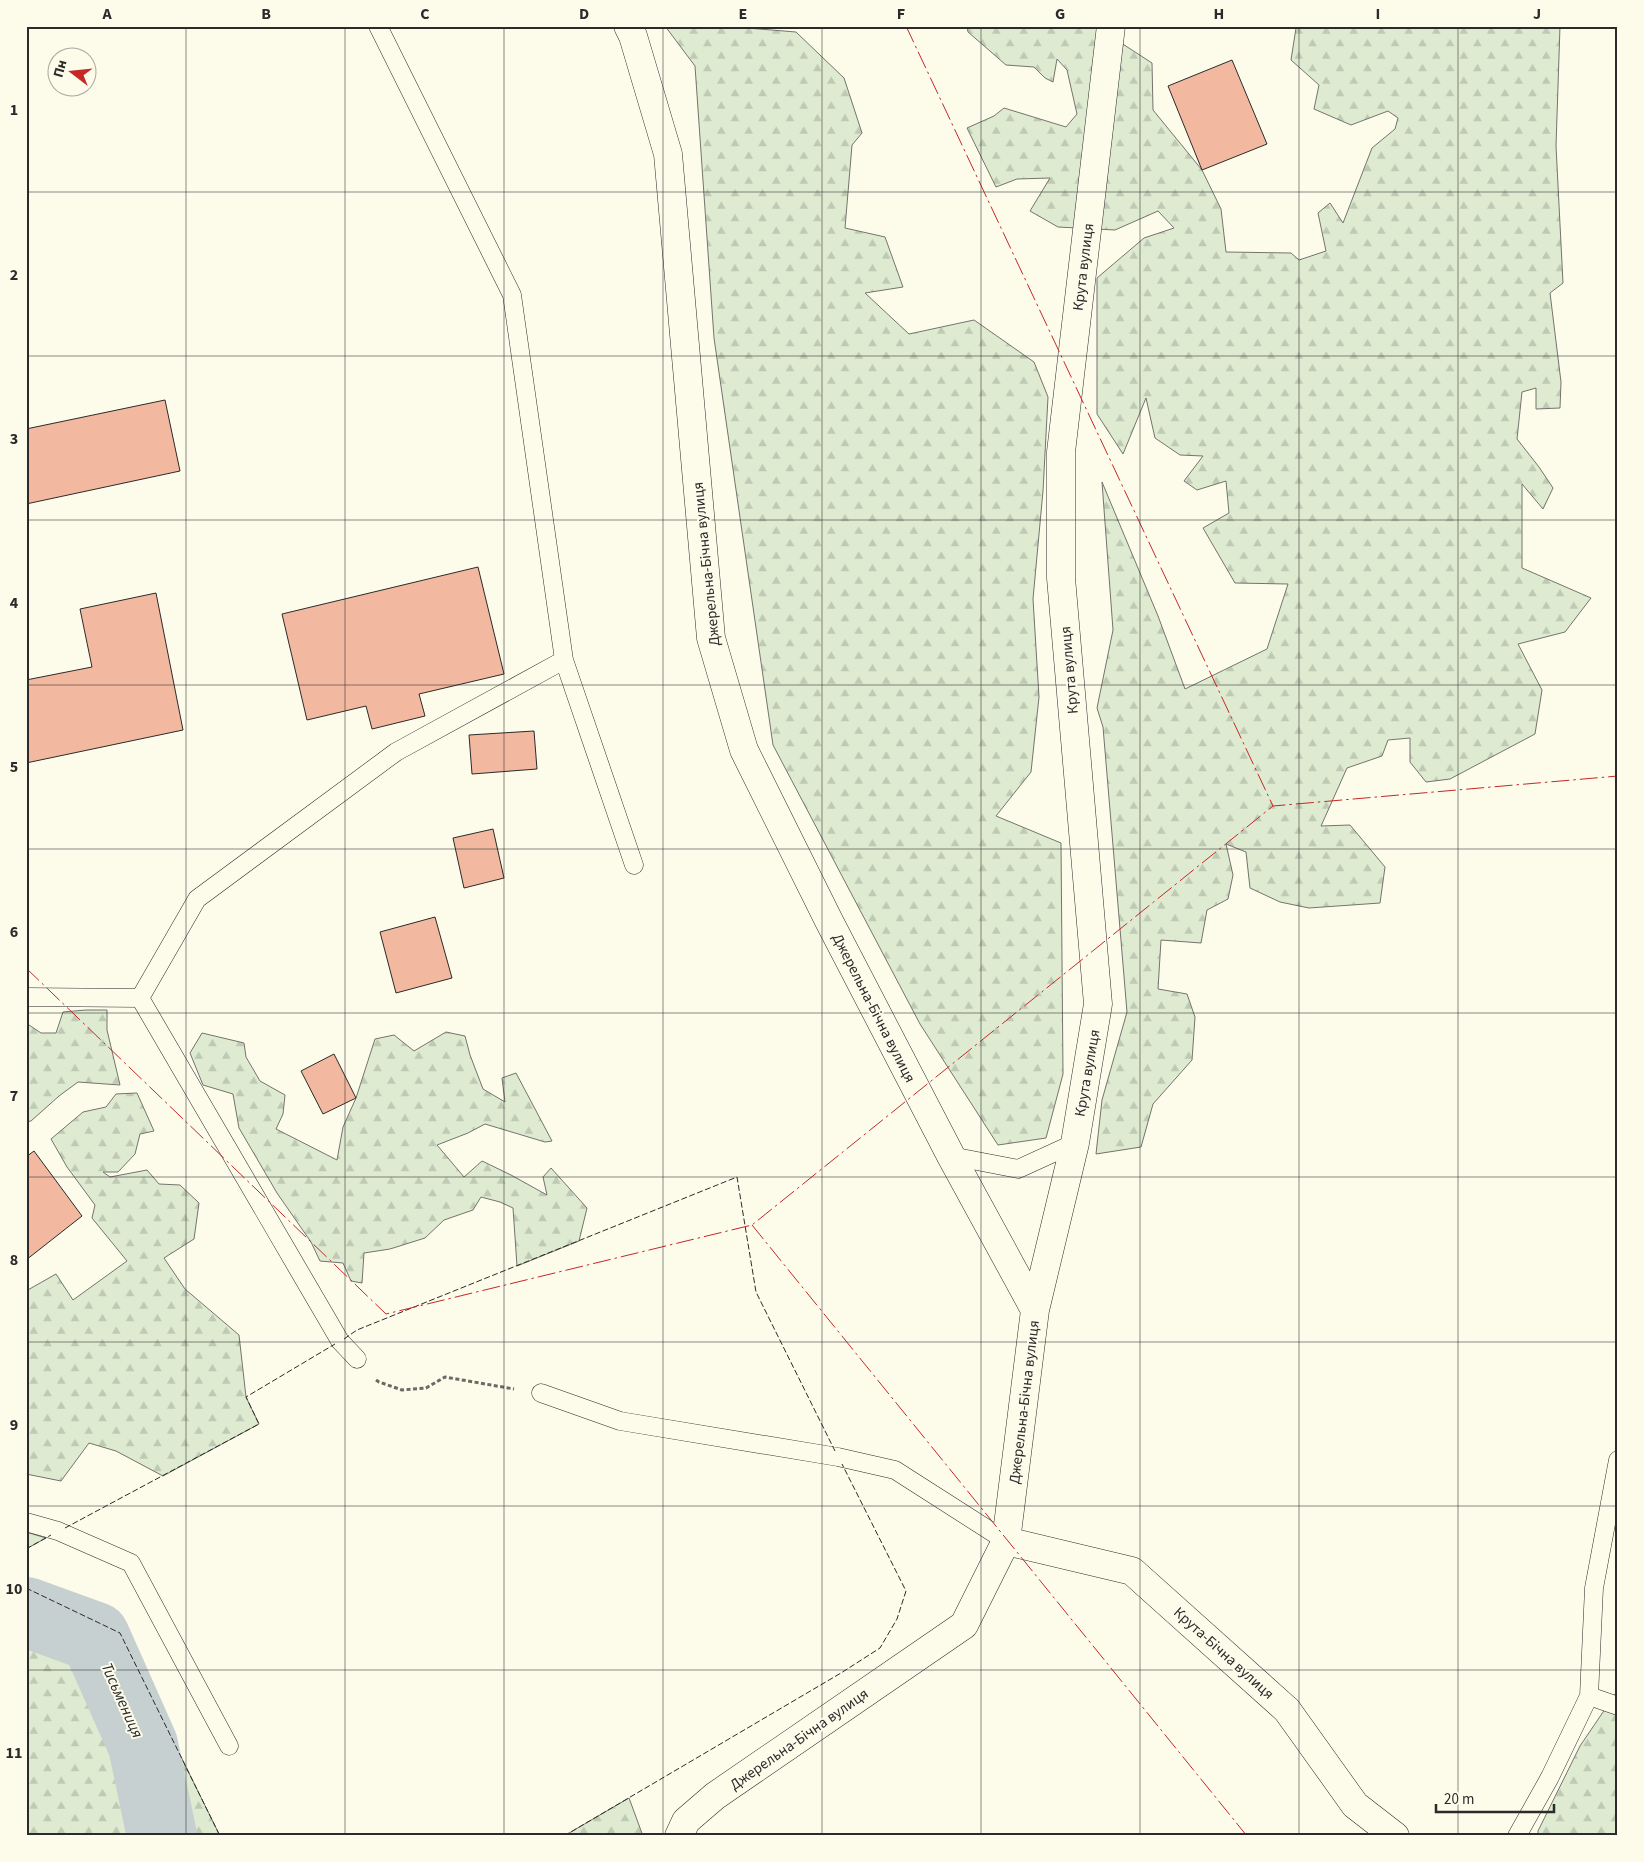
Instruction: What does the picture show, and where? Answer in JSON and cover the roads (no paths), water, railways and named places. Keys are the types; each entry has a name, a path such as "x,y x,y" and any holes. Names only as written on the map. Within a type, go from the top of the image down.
{"street":[{"name":"Джерельна-Бічна вулиця","path":"628,26 633,36 668,154 712,638 744,750 829,921 951,1156 1035,1310 1006,1541 964,1625 715,1796 686,1821 679,1836"},
{"name":"Крута вулиця","path":"1035,1310 1075,1143 1098,1004 1061,578 1062,452 1111,26"},
{"name":"Крута-Бічна вулиця","path":"1006,1541 1132,1572 1287,1710 1355,1805 1395,1836"}],"lane":[{"path":"378,26 512,295 564,660 634,865"},
{"path":"140,998 197,899 396,752 564,660"},
{"path":"26,997 140,998"},
{"path":"140,998 340,1341 357,1359"},
{"path":"951,1156 1018,1168 1075,1143"},
{"path":"540,1394 620,1421 838,1457 895,1470 1006,1541"},
{"path":"1517,1836 1550,1777 1589,1696 1594,1588 1618,1460"},
{"path":"26,1522 58,1532 131,1563 230,1746"},
{"path":"1589,1696 1618,1706"}],"waterway":[{"name":"Тисьмениця","path":"26,1612 95,1637 143,1745 162,1836"}]}
